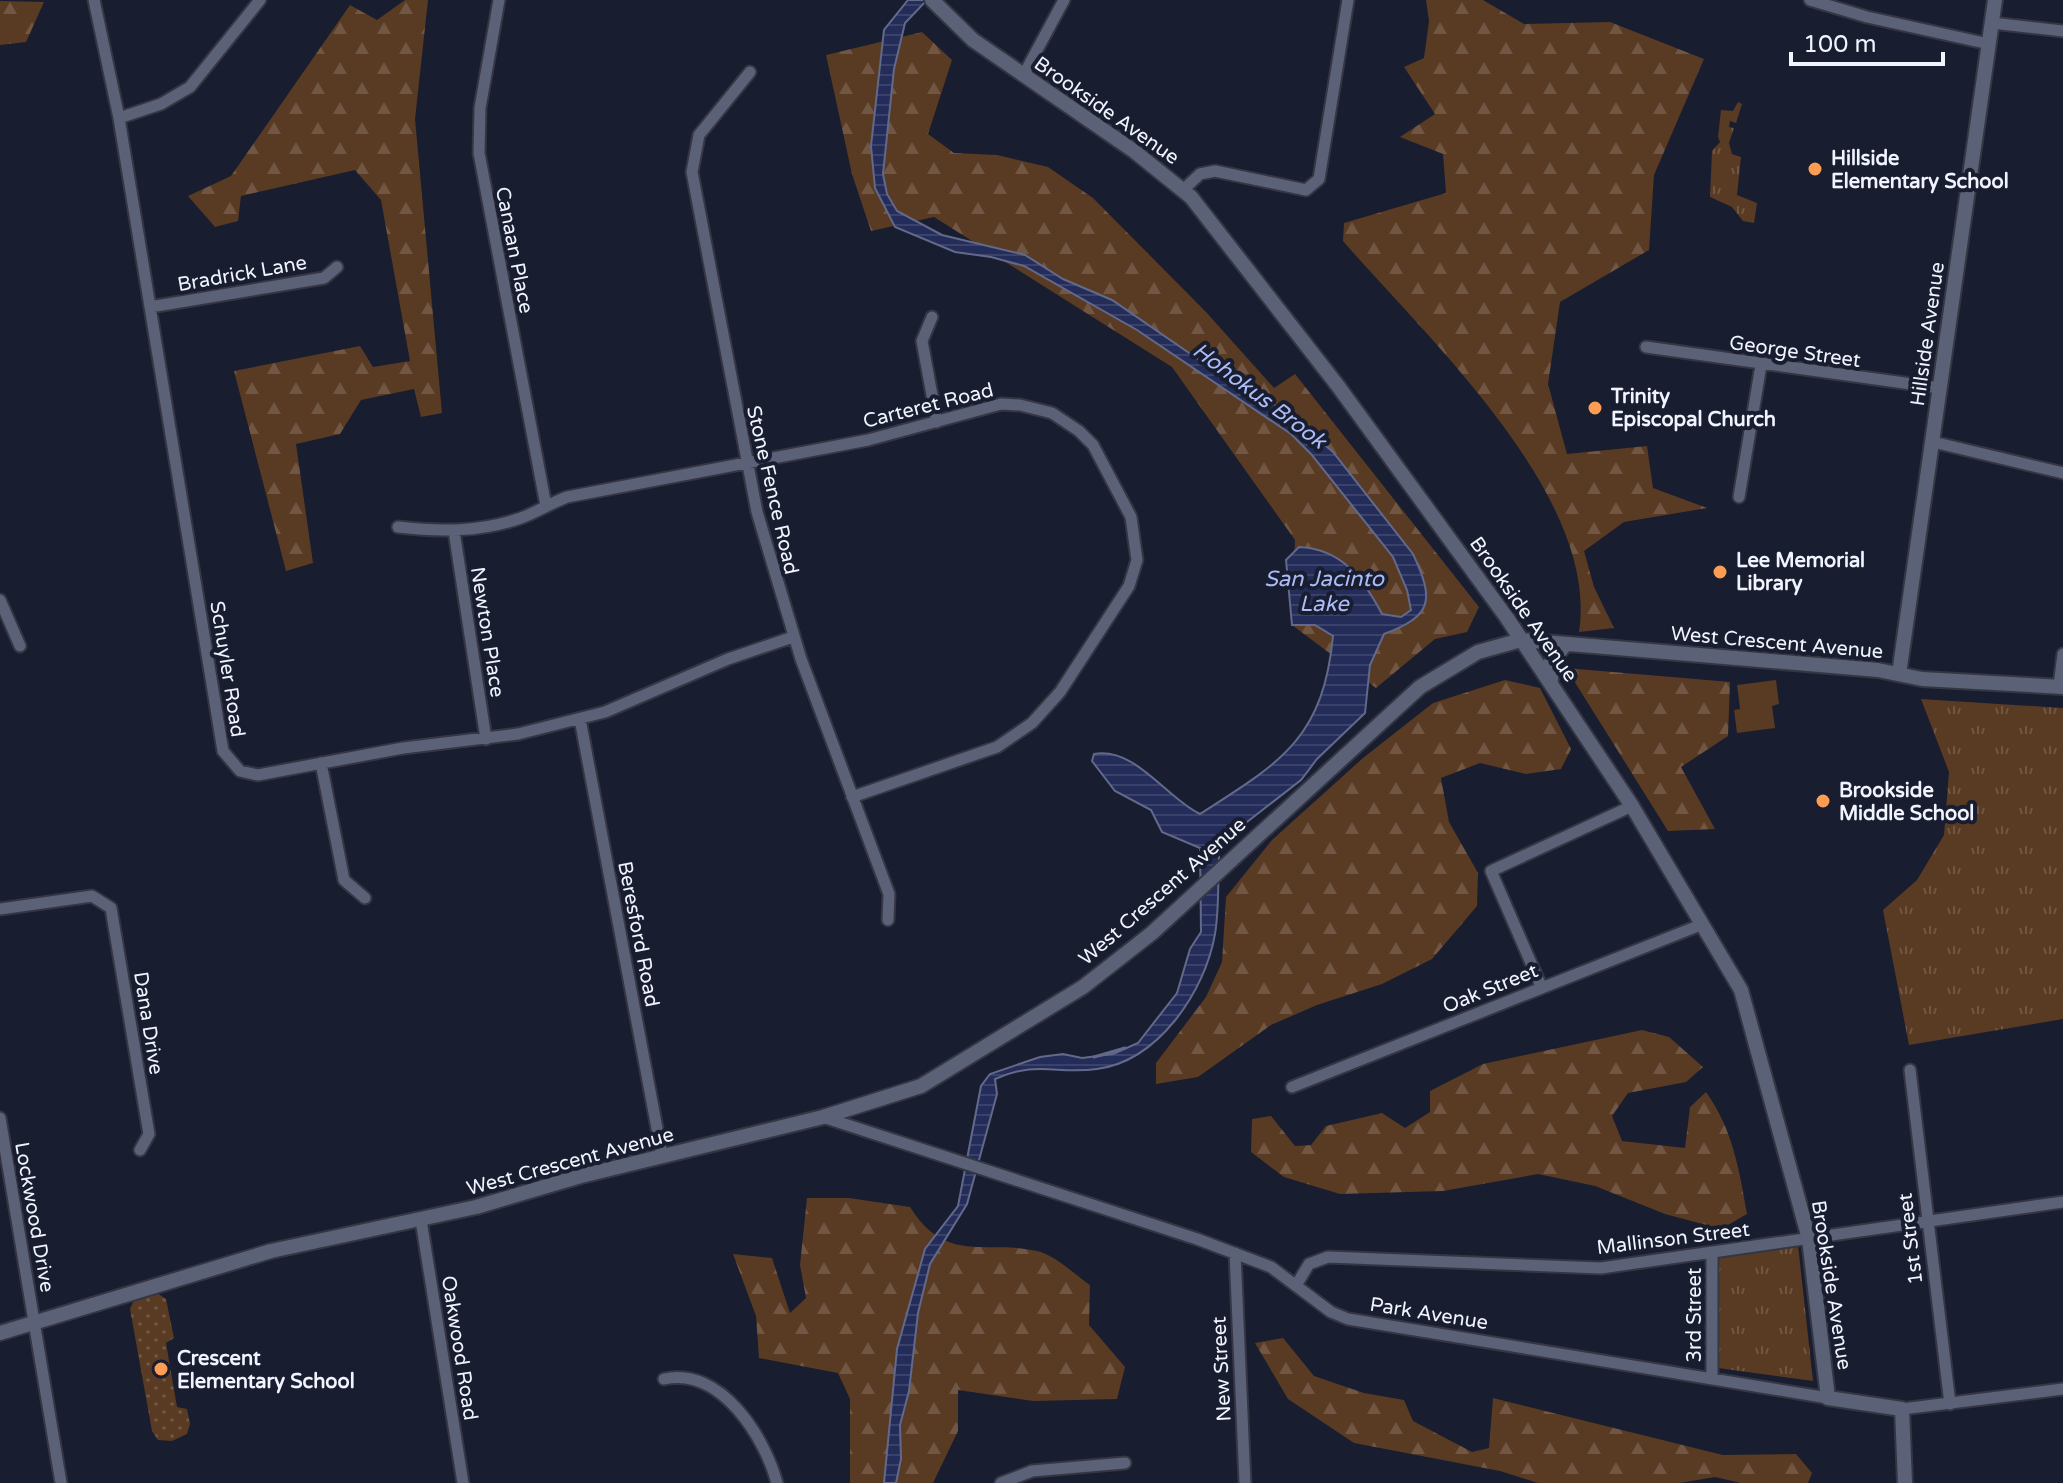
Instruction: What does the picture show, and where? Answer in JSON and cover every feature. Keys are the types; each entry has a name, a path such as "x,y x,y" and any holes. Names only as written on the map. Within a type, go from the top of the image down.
{"main road":[{"name":"Brookside Avenue","path":"933,0 973,40 1184,189 1338,386 1551,680 1632,806 1741,990 1809,1239 1828,1398"},
{"name":"Hillside Avenue","path":"1899,674 1995,0"},
{"name":"West Crescent Avenue","path":"0,1333 271,1251 421,1220 662,1155 823,1117 893,1097 948,1072 1083,987 1152,933 1420,687 1478,652 1521,640 1899,674 1922,679 2061,687"},
{"path":"1551,680 1551,662 1566,644"},
{"name":"Park Avenue","path":"1828,1398 1902,1409"},
{"path":"1902,1409 1905,1483"}],"street":[{"name":"Schuyler Road","path":"94,0 119,118 223,751 232,766 249,774 419,746 486,739 580,719 728,659 793,637"},
{"path":"119,118 161,104 190,87 260,0"},
{"name":"Canaan Place","path":"499,0 480,108 479,153 546,506"},
{"path":"1023,76 1064,0"},
{"path":"1184,189 1200,174 1215,171 1306,190 1314,187 1319,179 1348,0"},
{"path":"1810,0 1867,17 1989,44"},
{"path":"1992,23 2063,31"},
{"name":"Stone Fence Road","path":"750,72 699,135 692,161 745,462 793,637 889,894 888,920"},
{"name":"Bradrick Lane","path":"150,307 324,278 337,267"},
{"path":"932,317 922,341 937,422"},
{"name":"George Street","path":"1646,347 1940,388"},
{"path":"1739,497 1761,365"},
{"name":"Carteret Road","path":"398,527 454,531 517,519 567,497 868,440 1001,404 1037,408 1067,421 1103,459 1135,530 1137,560 1129,586 1060,692 1032,723 977,756 852,797"},
{"path":"1933,442 2063,473"},
{"name":"Newton Place","path":"454,531 486,739"},
{"path":"0,600 20,646"},
{"path":"2061,687 2063,654"},
{"name":"Beresford Road","path":"580,719 662,1155"},
{"path":"321,763 344,880 365,898"},
{"path":"1541,986 1491,871 1632,806"},
{"name":"Dana Drive","path":"0,909 92,896 106,902 113,915 149,1134 140,1150"},
{"name":"Oak Street","path":"1292,1087 1703,924"},
{"name":"1st Street","path":"1910,1070 1950,1404"},
{"name":"Park Avenue","path":"823,1117 866,1133 964,1161 1235,1253 1271,1267 1331,1312 1348,1319 1828,1398"},
{"name":"Lockwood Drive","path":"0,1118 61,1483"},
{"name":"Mallinson Street","path":"1297,1284 1309,1264 1328,1257 1601,1268 2063,1202"},
{"name":"Oakwood Road","path":"421,1220 463,1483"},
{"name":"New Street","path":"1235,1253 1245,1483"},
{"name":"3rd Street","path":"1712,1253 1712,1377"},
{"path":"664,1379 693,1379 735,1408 761,1441 777,1483"},
{"name":"Park Avenue","path":"1902,1409 2063,1389"},
{"path":"1001,1483 1032,1471 1125,1463"}],"green space":[{"path":"405,0 428,0 415,119 442,413 421,417 414,389 361,400 340,434 296,444 313,563 286,571 234,371 360,346 373,367 410,361 381,200 355,170 241,196 238,221 215,227 188,196 231,176 350,5 377,20"},
{"path":"1426,0 1483,0 1524,24 1610,22 1704,59 1654,175 1649,250 1560,302 1548,384 1567,454 1647,446 1653,488 1707,508 1624,522 1584,551 1594,587 1614,628 1579,632 1578,580 1563,527 1535,474 1460,371 1343,241 1344,223 1446,193 1443,154 1400,137 1435,114 1404,67 1424,58 1429,21"},
{"path":"0,1 44,2 26,42 0,45"},
{"path":"922,32 952,60 928,134 954,153 997,155 1048,167 1093,198 1206,312 1274,388 1295,374 1479,607 1467,632 1435,639 1376,688 1292,625 1295,540 1172,367 934,217 871,231 852,174 826,55"},
{"path":"1738,102 1742,104 1736,123 1730,121 1729,127 1734,128 1729,143 1732,154 1741,157 1737,195 1757,203 1754,223 1743,221 1732,207 1710,197 1712,151 1720,142 1721,110 1733,111"},
{"path":"1566,668 1730,682 1728,736 1681,767 1715,829 1668,831"},
{"path":"1505,680 1540,688 1571,749 1561,769 1526,774 1480,763 1441,778 1449,822 1478,873 1477,906 1432,959 1382,984 1317,1005 1271,1025 1198,1077 1156,1084 1156,1063 1206,997 1222,962 1226,897 1272,840 1363,758 1433,703"},
{"path":"1776,680 1779,704 1772,706 1775,728 1737,733 1734,710 1740,709 1737,685"},
{"path":"1921,699 2063,708 2063,1019 1909,1045 1883,910 1917,880 1944,835 1949,772"},
{"path":"1642,1030 1669,1037 1703,1067 1686,1082 1628,1093 1612,1116 1622,1141 1685,1148 1690,1107 1706,1092 1729,1135 1747,1214 1721,1229 1665,1214 1595,1186 1538,1174 1443,1191 1340,1194 1284,1177 1251,1152 1252,1119 1271,1116 1295,1146 1311,1145 1326,1126 1382,1113 1405,1128 1430,1112 1430,1091 1483,1064"},
{"path":"807,1198 849,1198 910,1207 938,1237 952,1243 1037,1251 1058,1261 1090,1285 1089,1325 1125,1367 1117,1399 1033,1401 958,1390 958,1431 933,1483 850,1483 850,1399 838,1373 759,1358 756,1316 733,1254 772,1258 790,1313 806,1298 800,1265"},
{"path":"1798,1245 1813,1381 1718,1368 1716,1258"},
{"path":"154,1291 166,1299 174,1338 166,1343 177,1407 187,1409 190,1424 187,1434 172,1441 158,1440 152,1431 130,1309 135,1298"},
{"path":"1283,1338 1314,1376 1364,1393 1404,1400 1413,1421 1472,1452 1489,1448 1493,1398 1723,1455 1796,1454 1812,1473 1808,1483 1741,1483 1715,1477 1679,1483 1538,1483 1500,1471 1354,1443 1288,1399 1255,1343"}],"water":[{"name":"San Jacinto Lake","path":"908,0 927,0 905,23 894,69 883,174 887,194 897,211 942,235 1025,255 1063,279 1112,300 1237,386 1283,409 1333,452 1413,554 1426,595 1425,605 1412,621 1384,634 1370,665 1365,713 1317,759 1301,780 1220,843 1217,923 1210,956 1189,1000 1159,1038 1140,1053 1097,1069 1023,1070 995,1079 997,1094 967,1204 930,1264 918,1313 909,1391 900,1425 901,1459 896,1483 884,1483 897,1349 925,1249 958,1206 981,1086 990,1074 1040,1057 1063,1054 1082,1058 1113,1054 1138,1043 1177,993 1190,949 1201,932 1200,848 1162,832 1151,810 1115,791 1092,761 1094,754 1123,758 1200,814 1254,779 1293,744 1308,724 1319,700 1328,671 1333,636 1315,625 1292,625 1286,560 1299,547 1327,553 1350,568 1382,614 1401,617 1411,610 1407,590 1393,557 1311,454 1291,434 1137,330 1024,266 955,252 895,227 875,188 871,146 884,30"}],"waterway":[{"name":"Hohokus Brook","path":"1094,1057 1125,1048"}],"place":[{"name":"Hillside Elementary School","path":"1815,169"},
{"name":"Trinity Episcopal Church","path":"1595,408"},
{"name":"Lee Memorial Library","path":"1720,572"},
{"name":"Brookside Middle School","path":"1823,801"},
{"name":"Crescent Elementary School","path":"161,1369"}]}
